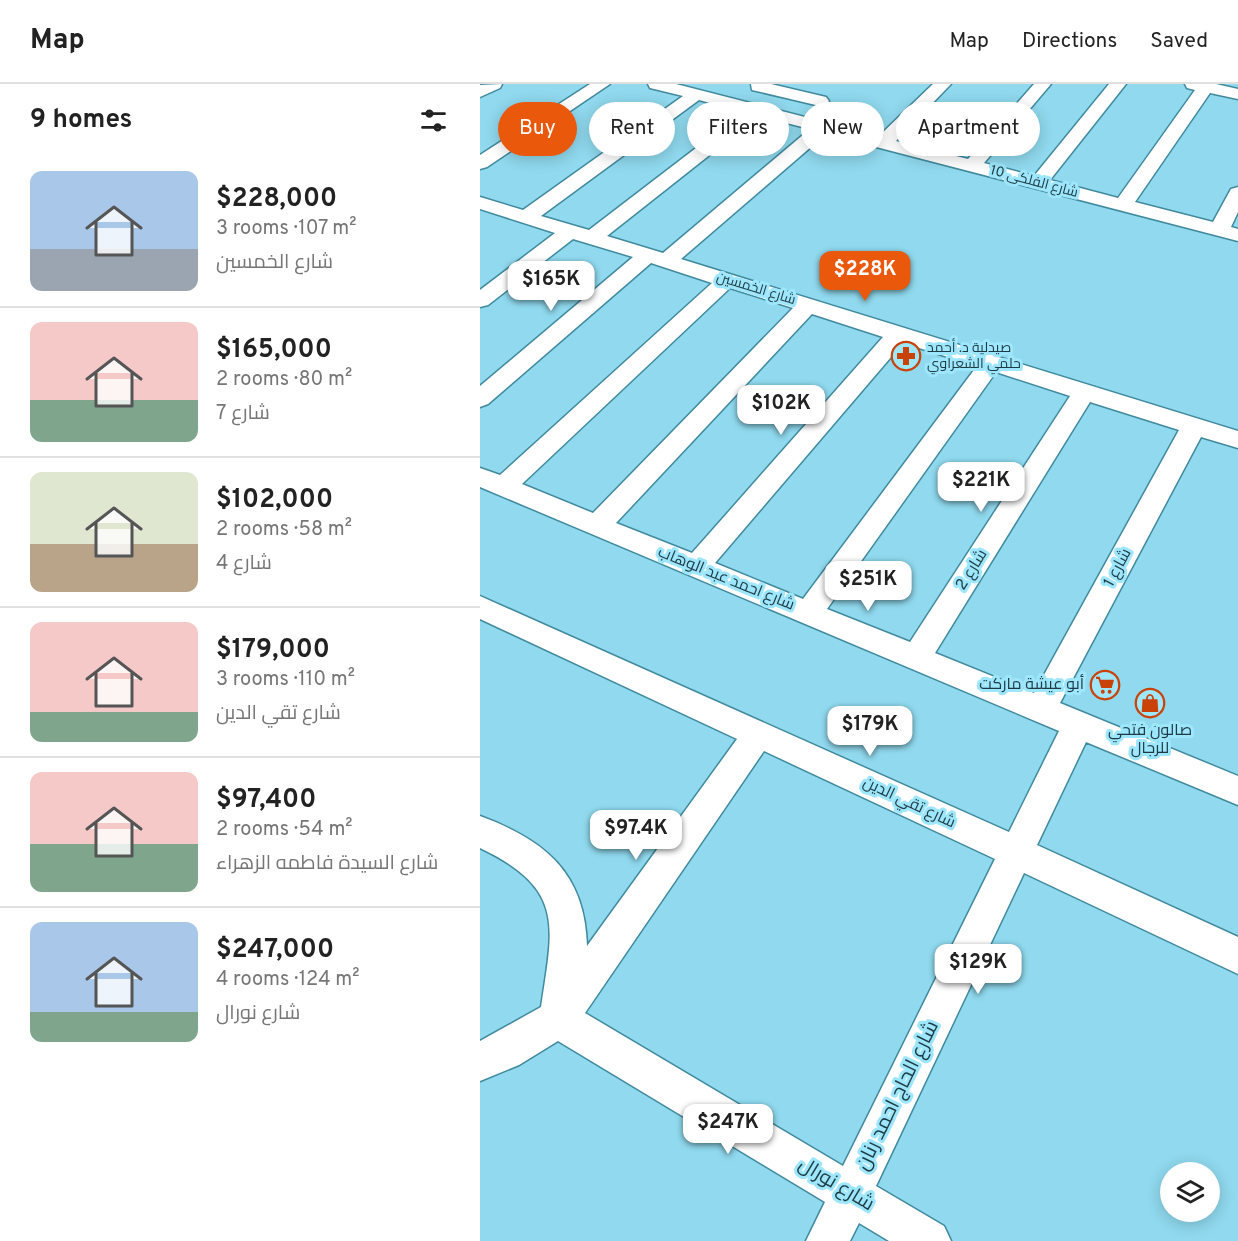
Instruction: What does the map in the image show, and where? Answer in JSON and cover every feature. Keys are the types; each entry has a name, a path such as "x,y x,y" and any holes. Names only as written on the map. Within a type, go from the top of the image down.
{"street":[{"path":"480,92 494,84"},
{"path":"480,162 602,84"},
{"name":"شارع الفلكى 10","path":"656,84 725,102"},
{"path":"526,217 702,96 725,84"},
{"path":"884,142 943,84"},
{"path":"972,166 1042,84"},
{"path":"1038,183 1118,84"},
{"path":"1123,205 1202,85 1238,94"},
{"path":"758,86 827,96 798,121"},
{"name":"شارع الفلكى 10","path":"789,119 801,122"},
{"name":"شارع الفلكى 10","path":"884,143 1228,233"},
{"path":"480,399 801,144"},
{"path":"592,238 697,156"},
{"path":"1228,233 1238,194"},
{"name":"شارع الخمسين","path":"480,203 1238,440"},
{"path":"480,226 502,210"},
{"path":"480,300 571,231"},
{"path":"492,482 727,280"},
{"path":"597,526 808,305"},
{"path":"696,567 898,334"},
{"path":"808,613 992,363"},
{"name":"شارع 2","path":"916,658 1084,392"},
{"name":"شارع 1","path":"1041,709 1194,426"},
{"name":"شارع احمد عبد الوهاب","path":"492,482 1238,791"},
{"name":"شارع تقي الدين","path":"480,607 1238,956"},
{"name":"شارع الحاج احمد رنان","path":"828,1241 1078,725"},
{"path":"480,1061 505,1051 558,1019 758,734"},
{"path":"480,831 532,859 558,887 570,925 567,969 558,1019"},
{"name":"شارع نورال","path":"558,1019 929,1241"}],"place":[{"name":"صيدلية د. أحمد حلمي الشعراوي","path":"906,356"},
{"name":"أبو عيشة ماركت","path":"1105,685"},
{"name":"صالون فتحي للرجال","path":"1150,703"}]}
